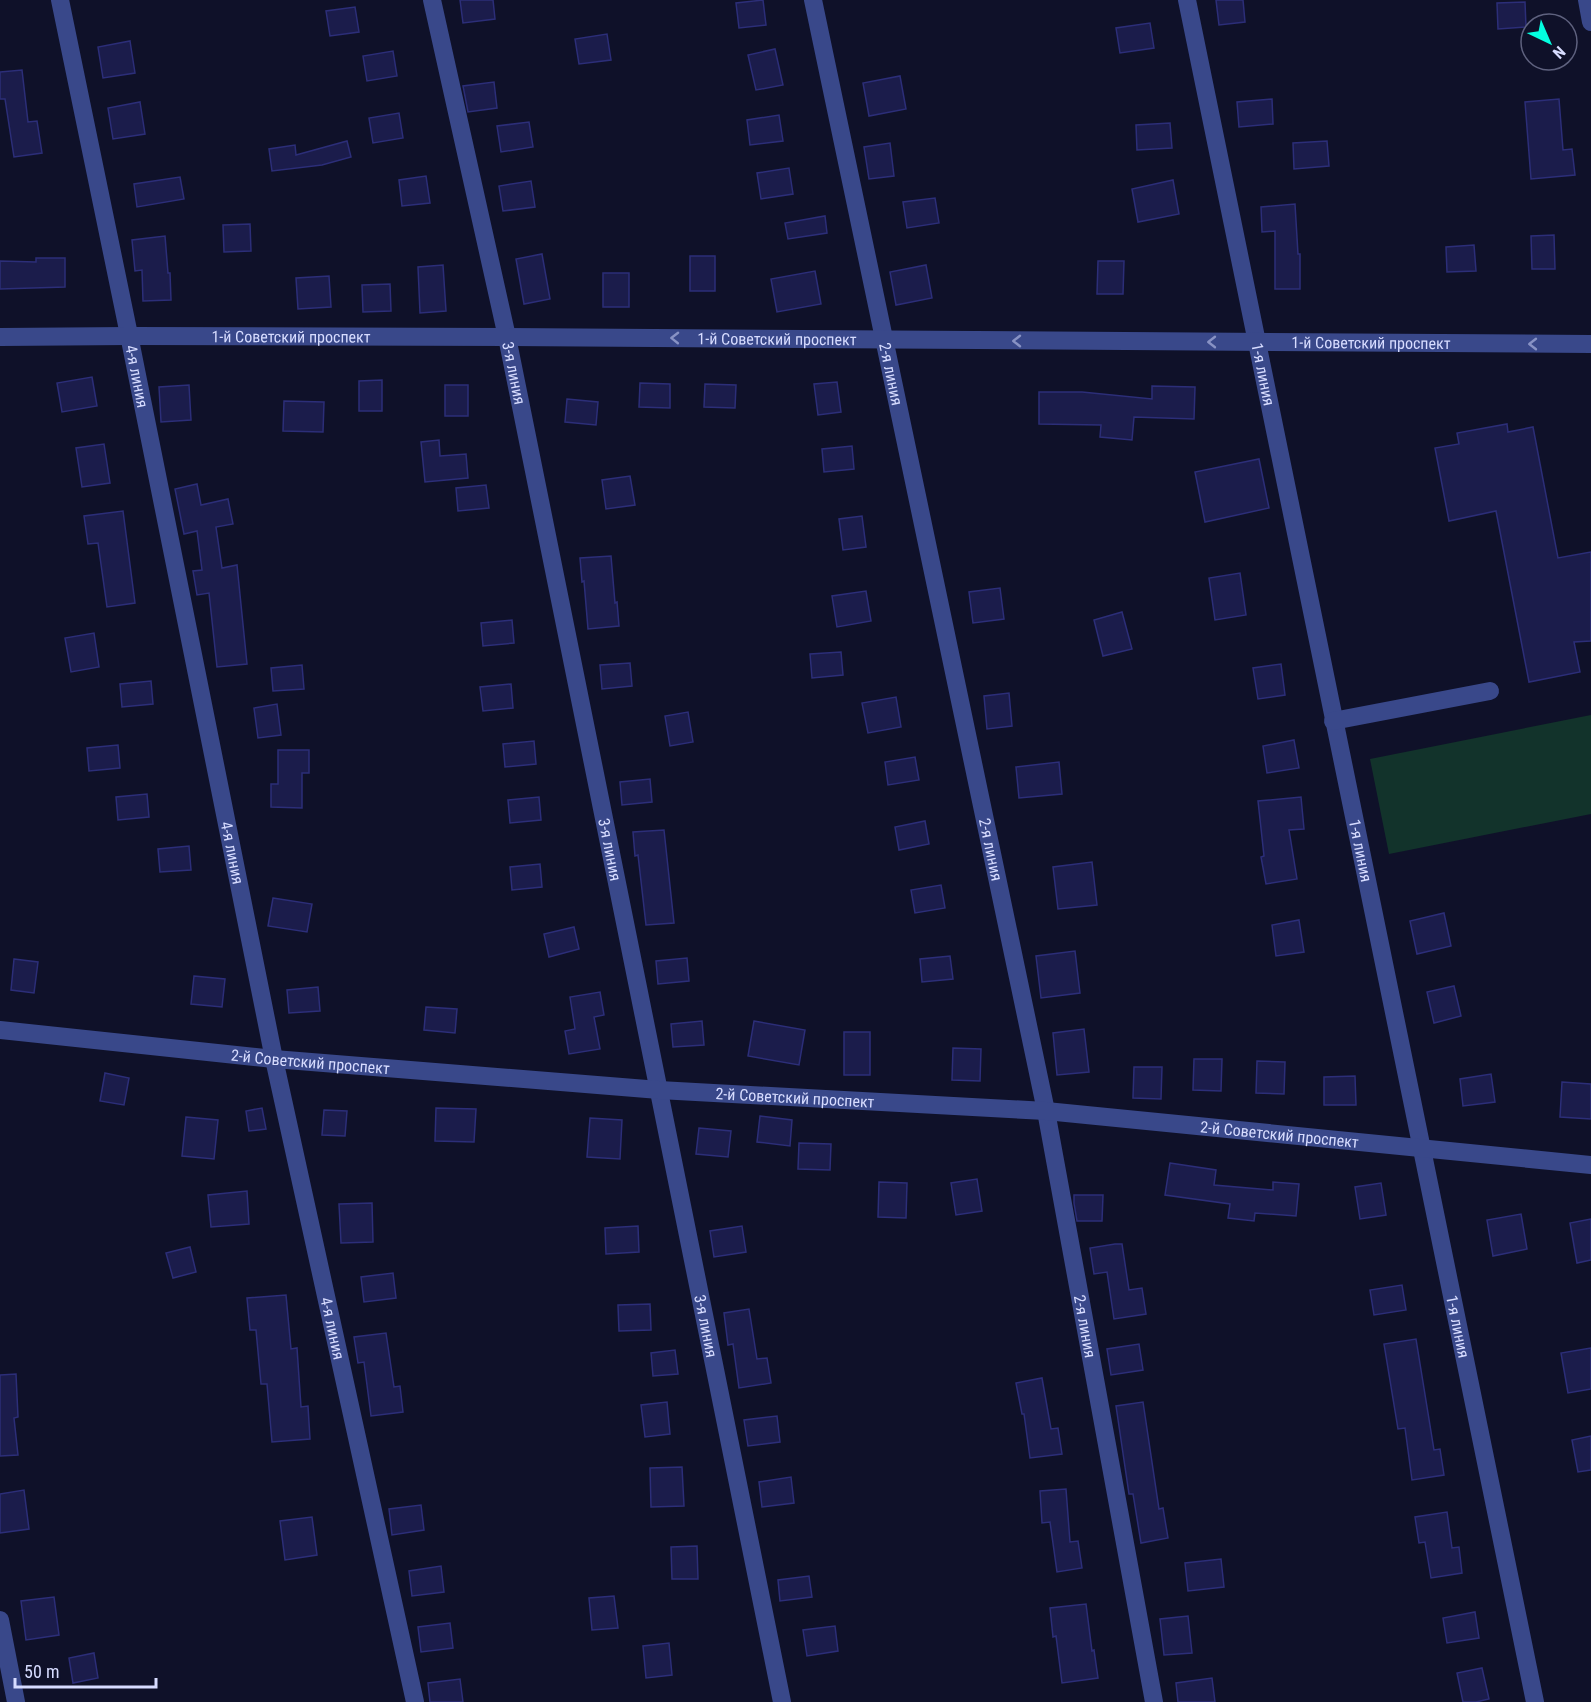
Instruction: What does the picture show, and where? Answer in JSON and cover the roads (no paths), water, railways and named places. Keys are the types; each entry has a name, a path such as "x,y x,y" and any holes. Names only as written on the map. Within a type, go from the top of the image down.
{"street":[{"name":"4-я линия","path":"60,0 274,1059 415,1702"},
{"name":"3-я линия","path":"432,0 507,337 782,1702"},
{"name":"2-я линия","path":"813,0 1046,1110 1154,1702"},
{"name":"1-я линия","path":"1187,0 1535,1702"},
{"path":"1587,0 1591,22"},
{"name":"1-й Советский проспект","path":"0,337 507,337 1591,344"},
{"path":"1333,721 1490,691"},
{"name":"2-й Советский проспект","path":"0,1030 274,1059 659,1090 1046,1110 1591,1166"},
{"path":"0,1620 16,1702"}]}
